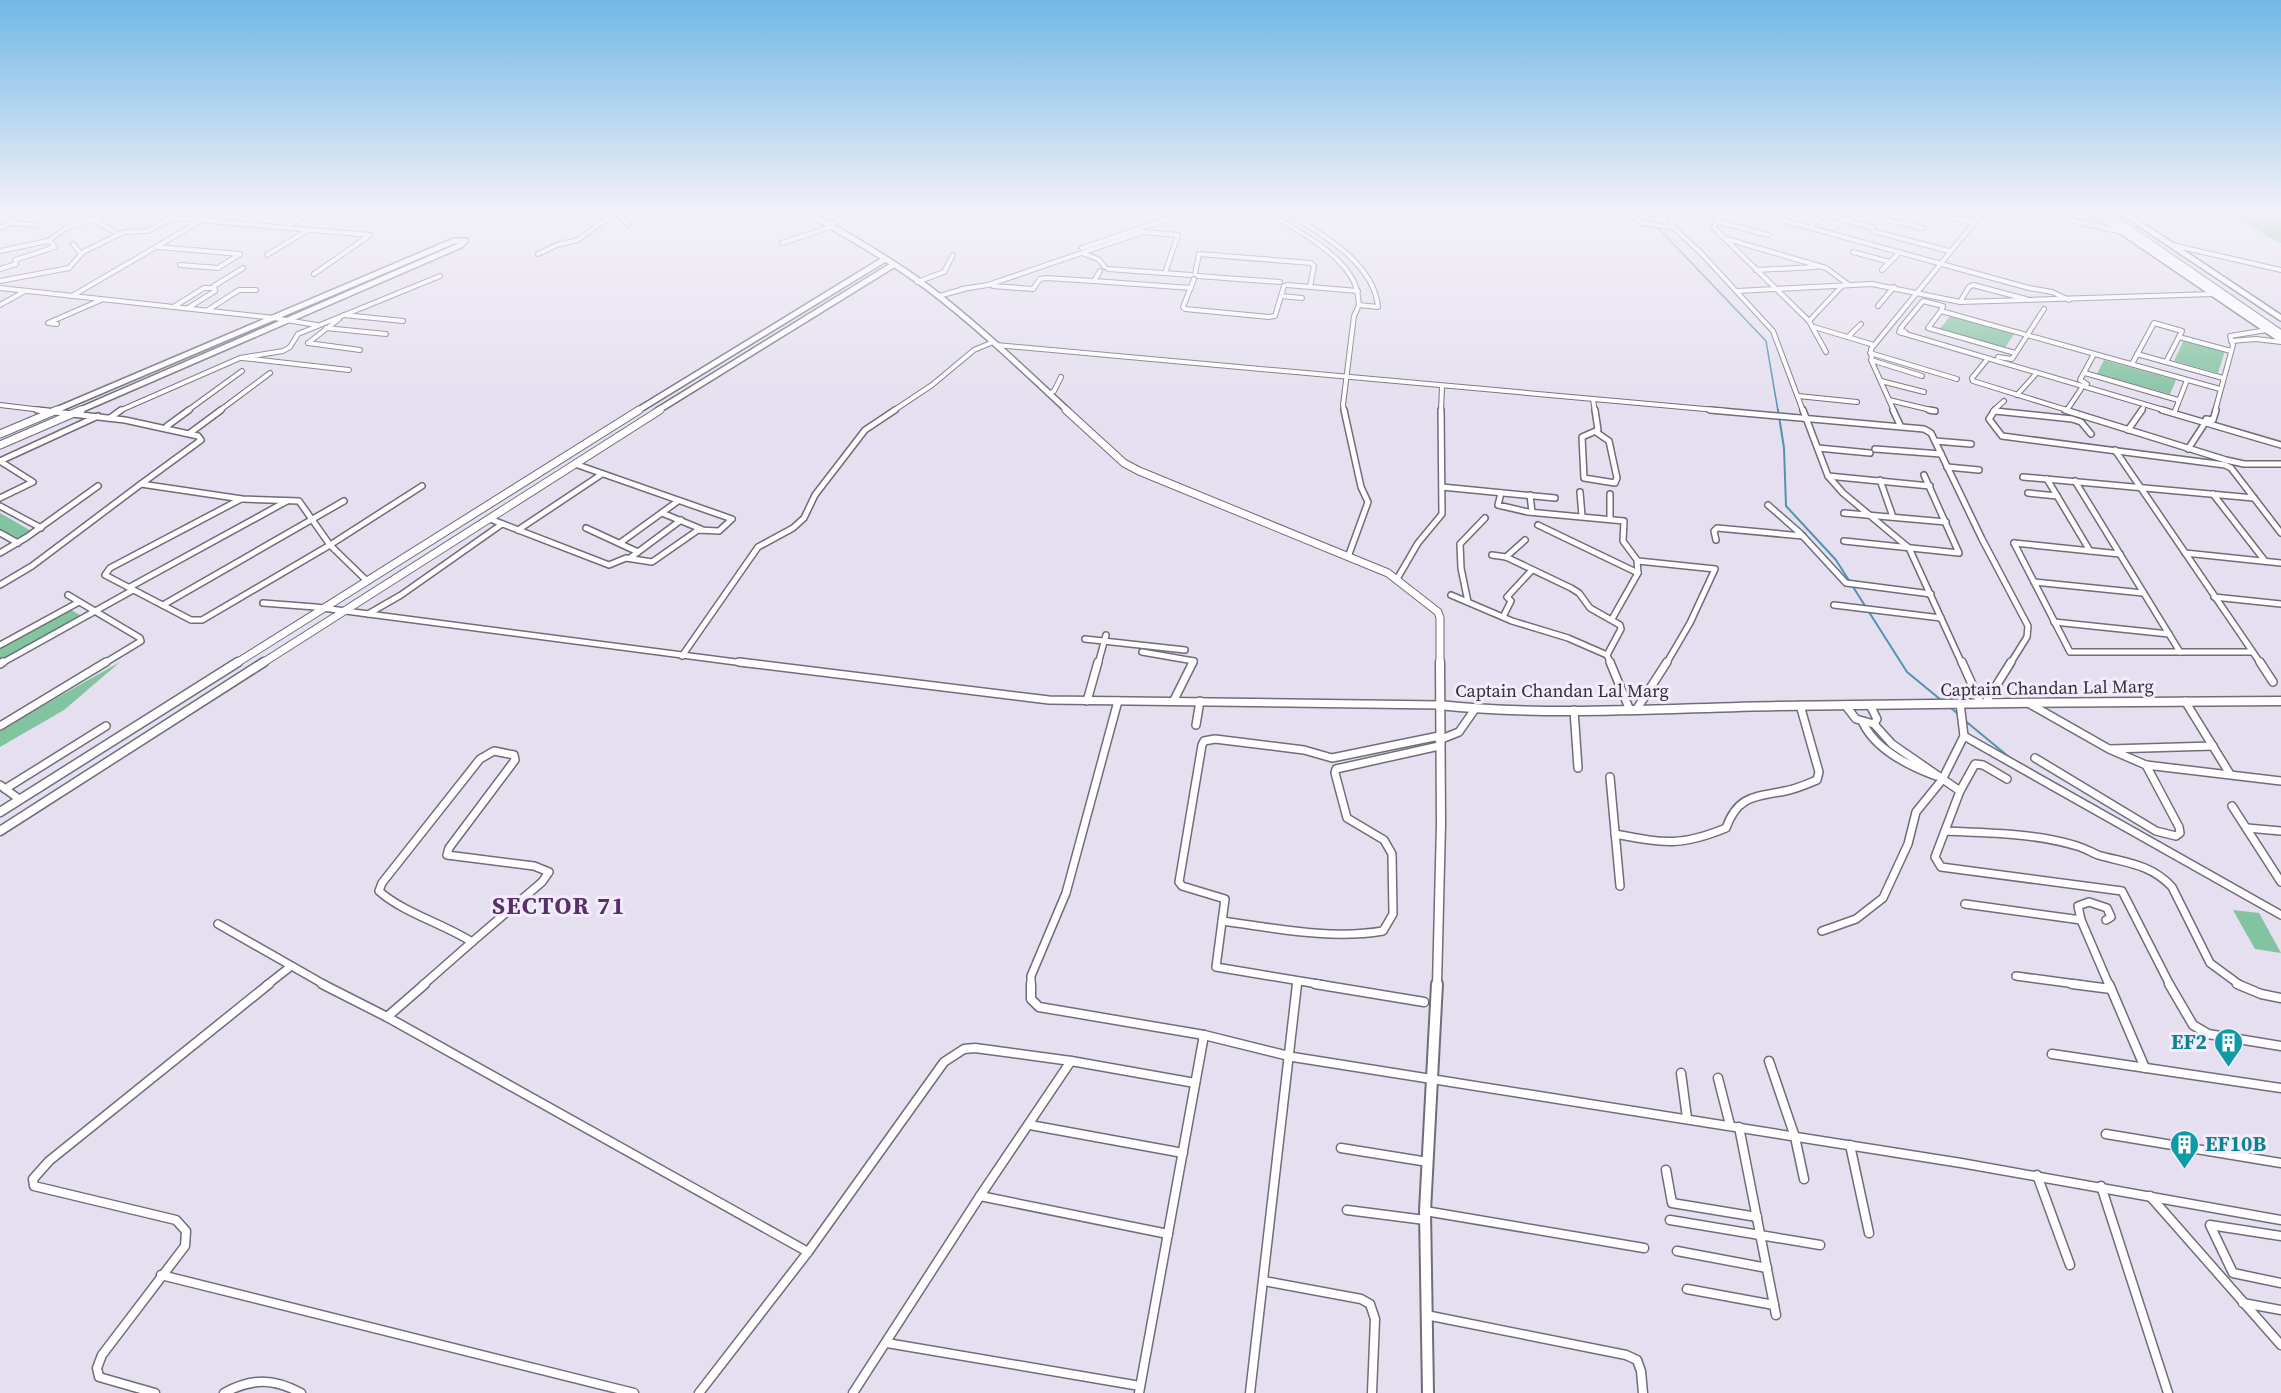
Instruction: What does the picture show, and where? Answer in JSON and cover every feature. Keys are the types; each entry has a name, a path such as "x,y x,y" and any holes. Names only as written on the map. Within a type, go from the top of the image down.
{"highway":[{"path":"2198,277 2216,292 2281,334"},
{"path":"2208,277 2281,327"}],"main road":[{"path":"2193,277 2281,341"},
{"path":"2220,277 2281,318"}],"street":[{"path":"0,281 21,277"},
{"path":"72,296 105,277"},
{"path":"187,308 214,291 214,288 230,277"},
{"path":"0,434 370,277"},
{"path":"0,445 388,277"},
{"path":"110,418 125,407 240,358 283,351 290,347 295,336 438,277"},
{"path":"0,812 707,367 855,277"},
{"path":"0,831 773,338 873,277"},
{"name":"Captain Chandan Lal Marg","path":"910,277 939,296 1124,463 1138,471 1381,569 1433,608 1440,618 1439,705 1475,709 1574,710 1983,702 2281,701"},
{"path":"917,282 930,277"},
{"path":"939,296 997,277"},
{"path":"962,289 988,285 1011,277"},
{"path":"1094,281 1096,277"},
{"path":"1194,277 1183,307 1185,309 1269,317 1275,316 1284,284"},
{"path":"1205,277 1358,289"},
{"path":"1310,286 1312,277"},
{"path":"1348,557 1368,502 1361,488 1343,405 1354,316 1359,305 1358,289 1350,277"},
{"path":"1359,305 1371,308 1380,306 1375,290 1367,277"},
{"path":"682,656 758,547 793,528 804,518 815,495 865,430 932,385 974,350 994,344 1593,400 1807,418 1900,425 1928,430 2028,626 2027,637 1983,702 1909,548 1843,493 1827,476 1807,418 1773,331 1723,277"},
{"path":"1763,277 1809,321 1826,352"},
{"path":"1839,277 1849,285"},
{"path":"1900,425 1870,353 1929,277"},
{"path":"1989,277 2052,292 2069,300"},
{"path":"988,285 1033,289 1040,279 1046,278 1191,288"},
{"path":"1737,291 1872,284 1960,302 2069,300 2216,292"},
{"path":"1960,302 1969,287 1973,285 2032,301"},
{"path":"1809,321 1843,286"},
{"path":"1878,306 1894,287"},
{"path":"0,288 207,310 318,325"},
{"path":"174,307 202,289 214,288"},
{"path":"207,310 239,290 256,290"},
{"path":"0,305 25,291"},
{"path":"1281,296 1302,298"},
{"path":"57,324 48,323 101,300"},
{"path":"2015,353 1928,328 1943,306 1923,301 1900,329 2012,359 2044,309"},
{"path":"1941,311 2220,389"},
{"path":"360,350 308,343 344,315 403,321"},
{"path":"2132,364 2154,323 2182,331 2166,362"},
{"path":"1848,337 1861,324"},
{"path":"1814,327 1874,345"},
{"path":"326,328 386,334"},
{"path":"2094,354 2080,380 2082,382 2175,411 2213,420 2233,345 2230,336 2267,330"},
{"path":"1899,332 2281,445"},
{"path":"2243,334 2250,339"},
{"path":"2179,337 2231,351"},
{"path":"2231,341 2250,339 2281,341"},
{"path":"1870,353 1957,379"},
{"path":"2137,354 2223,378"},
{"path":"240,358 349,370"},
{"path":"1871,360 1922,376"},
{"path":"1986,362 1972,380 2235,462 2281,465"},
{"path":"166,426 242,371"},
{"path":"190,433 270,373"},
{"path":"2085,373 2178,400"},
{"path":"2018,395 2035,375"},
{"path":"1049,394 1054,391 1061,377"},
{"path":"2175,411 2187,380"},
{"path":"1881,381 1924,392"},
{"path":"1397,579 1418,543 1441,516 1442,386"},
{"path":"2067,410 2081,389"},
{"path":"1798,396 1857,402"},
{"path":"1593,400 1598,425 1596,432"},
{"path":"1889,400 1910,403 1935,411"},
{"path":"2004,401 1990,414 1989,419 2002,436 2225,465 2231,468 2281,533"},
{"path":"0,405 166,426 201,438 32,566 0,585"},
{"path":"2128,430 2144,408"},
{"path":"1995,411 2072,419 2081,422 2091,434"},
{"path":"0,498 33,482 0,461 99,416"},
{"path":"2188,449 2203,426"},
{"path":"1596,432 1609,441 1617,478 1616,483 1584,478 1582,437 1596,432"},
{"path":"1935,441 1971,444"},
{"path":"1818,448 1941,454"},
{"path":"2115,450 2272,682"},
{"path":"575,464 732,518 719,531 701,529 662,513"},
{"path":"1947,467 1979,470"},
{"path":"518,531 602,474"},
{"path":"1844,541 1959,553 1924,475"},
{"path":"1827,476 1930,486"},
{"path":"2023,477 2254,498"},
{"path":"2047,479 2090,551"},
{"path":"1880,480 1893,517"},
{"path":"2075,481 2180,652"},
{"path":"141,484 242,499 299,501 330,545 367,581"},
{"path":"0,553 41,528 99,486"},
{"path":"242,499 104,573 191,620 202,620 330,545 423,486"},
{"path":"1442,487 1556,498"},
{"path":"1580,492 1582,516"},
{"path":"1501,493 1498,505 1532,512 1624,521 1623,541 1638,561 1638,573 1612,619"},
{"path":"2028,493 2057,496"},
{"path":"1610,494 1610,518"},
{"path":"2213,494 2265,561"},
{"path":"1530,495 1532,512"},
{"path":"0,664 288,500"},
{"path":"163,605 344,501"},
{"path":"621,543 678,501"},
{"path":"1768,505 1803,536 1846,583 1931,594"},
{"path":"0,506 41,528"},
{"path":"1844,513 1946,522"},
{"path":"1468,603 1461,568 1460,544 1485,518"},
{"path":"490,519 612,565 630,558 681,520"},
{"path":"368,614 408,590 502,524"},
{"path":"1538,525 1574,539 1610,561 1638,573"},
{"path":"586,528 638,552"},
{"path":"1716,540 1714,531 1717,528 1803,536"},
{"path":"630,558 652,562 701,529"},
{"path":"0,533 18,543"},
{"path":"1506,557 1525,540"},
{"path":"2120,554 2014,543 2070,652 2252,652"},
{"path":"2185,553 2281,563"},
{"path":"1492,555 1506,557 1571,588 1579,593 1590,608 1620,625 1621,628 1607,655"},
{"path":"1638,561 1715,569 1704,597 1667,665 1638,707"},
{"path":"1503,617 1511,601 1507,597 1532,570"},
{"path":"2034,582 2143,592"},
{"path":"0,726 141,642 140,638 69,595"},
{"path":"1451,595 1503,617 1568,638 1607,655 1629,708"},
{"path":"2214,597 2281,604"},
{"path":"0,645 79,602"},
{"path":"263,603 324,608 682,656 1049,700 1439,705 1441,844 1425,1216 1428,1393"},
{"path":"1834,605 1941,618"},
{"path":"2054,622 2169,634"},
{"path":"1087,701 1105,638"},
{"path":"1085,639 1105,638 1185,650"},
{"path":"1142,652 1194,661 1174,700"},
{"path":"1118,701 1066,893 1031,976 1031,999 1039,1007 1204,1035 1287,1055 1432,1080 1687,1118 2037,1175 2281,1220"},
{"path":"1196,724 1200,701"},
{"path":"2186,701 2230,774"},
{"path":"1822,932 1856,919 1883,898 1908,844 1916,812 1964,736 1964,720 1960,703"},
{"path":"2028,703 2109,749 2146,765 2281,781"},
{"path":"1615,834 1664,843 1699,839 1726,828 1730,813 1743,801 1756,795 1788,791 1817,780 1819,772 1800,705"},
{"path":"1845,705 1854,718 1863,723 1874,724"},
{"path":"1870,705 1877,719 1874,724"},
{"path":"1222,921 1350,935 1371,935 1383,931 1390,923 1393,914 1392,854 1384,840 1347,818 1335,773 1336,769 1439,740 1459,732 1475,709"},
{"path":"1574,710 1578,768"},
{"path":"1863,723 1877,742 1926,773 1960,790"},
{"path":"1874,724 1884,739 1930,768 1939,778"},
{"path":"19,799 3,787 106,726"},
{"path":"1964,736 2281,915"},
{"path":"1424,1002 1216,968 1222,921 1227,904 1225,899 1222,896 1182,886 1179,882 1204,741 1215,739 1293,749 1332,758 1439,740"},
{"path":"2109,749 2213,746"},
{"path":"387,1017 542,882 549,872 534,866 447,855 449,848 515,760 513,755 494,751 480,759 382,883 379,891 388,899 450,928 472,942"},
{"path":"2035,759 2156,831 2176,837 2180,833 2179,827 2146,765"},
{"path":"2007,779 1983,765 1975,764 1960,790 1935,857 1938,864 1945,868 2122,891 2175,996 2193,1025 2208,1034 2281,1046"},
{"path":"1610,777 1620,886"},
{"path":"2232,806 2281,882"},
{"path":"2247,828 2281,831"},
{"path":"1945,831 1993,833 2057,841 2079,846 2100,856 2146,866 2164,877 2172,887 2210,963 2217,970 2255,992 2281,998"},
{"path":"2106,920 2111,916 2107,908 2097,903 2084,902 2078,906 2081,920 2145,1068"},
{"path":"1965,904 2081,920"},
{"path":"218,924 290,967 387,1017 808,1252"},
{"path":"155,1393 110,1382 99,1377 98,1368 102,1354 188,1238 187,1231 176,1220 34,1186 33,1179 50,1161 290,967"},
{"path":"2016,976 2111,989"},
{"path":"1250,1393 1296,981"},
{"path":"886,1343 1140,1390 1204,1035"},
{"path":"699,1393 808,1252 944,1062 964,1049 975,1048 1071,1061 1195,1083"},
{"path":"2052,1054 2281,1088"},
{"path":"853,1393 980,1196 1071,1061"},
{"path":"1769,1061 1795,1137 1804,1179"},
{"path":"1681,1073 1687,1118"},
{"path":"1718,1078 1734,1126 1757,1217 1776,1315"},
{"path":"1030,1125 1183,1153"},
{"path":"2106,1134 2281,1163"},
{"path":"1850,1145 1869,1233"},
{"path":"1341,1148 1428,1162"},
{"path":"1666,1170 1671,1203 1757,1217"},
{"path":"2037,1175 2070,1264"},
{"path":"2102,1186 2168,1393"},
{"path":"2150,1195 2281,1345"},
{"path":"980,1196 1168,1234"},
{"path":"1347,1210 1425,1216 1644,1248"},
{"path":"1670,1220 1820,1245"},
{"path":"2281,1236 2210,1225 2233,1273 2239,1276 2281,1282"},
{"path":"1677,1251 1767,1268"},
{"path":"161,1275 634,1393"},
{"path":"1264,1281 1361,1299 1371,1304 1375,1319 1372,1393"},
{"path":"1687,1289 1774,1305"},
{"path":"2242,1303 2281,1310"},
{"path":"1426,1314 1626,1355 1637,1360 1641,1371 1643,1393"},
{"path":"224,1393 240,1384 262,1379 288,1386 301,1393"}],"green space":[{"path":"1950,316 2014,334 2005,348 1940,329"},
{"path":"2184,340 2225,351 2218,373 2174,361"},
{"path":"2104,360 2176,380 2170,394 2097,374"},
{"path":"0,513 33,532 16,543 0,533"},
{"path":"71,610 82,616 0,660 0,648"},
{"path":"120,662 64,710 0,747 0,730"},
{"path":"2233,910 2259,913 2281,953 2255,949"}],"waterway":[{"path":"1705,277 1766,341 1778,411"},
{"path":"1778,410 1784,448 1786,506 1836,560 1907,672 1941,700"},
{"path":"1950,707 1959,715"},
{"path":"1963,719 2009,757 2218,876"}],"place":[{"name":"EF2","path":"2228,1068"},
{"name":"EF10B","path":"2184,1170"}],"district":[{"name":"SECTOR 71","path":"559,906"}]}
